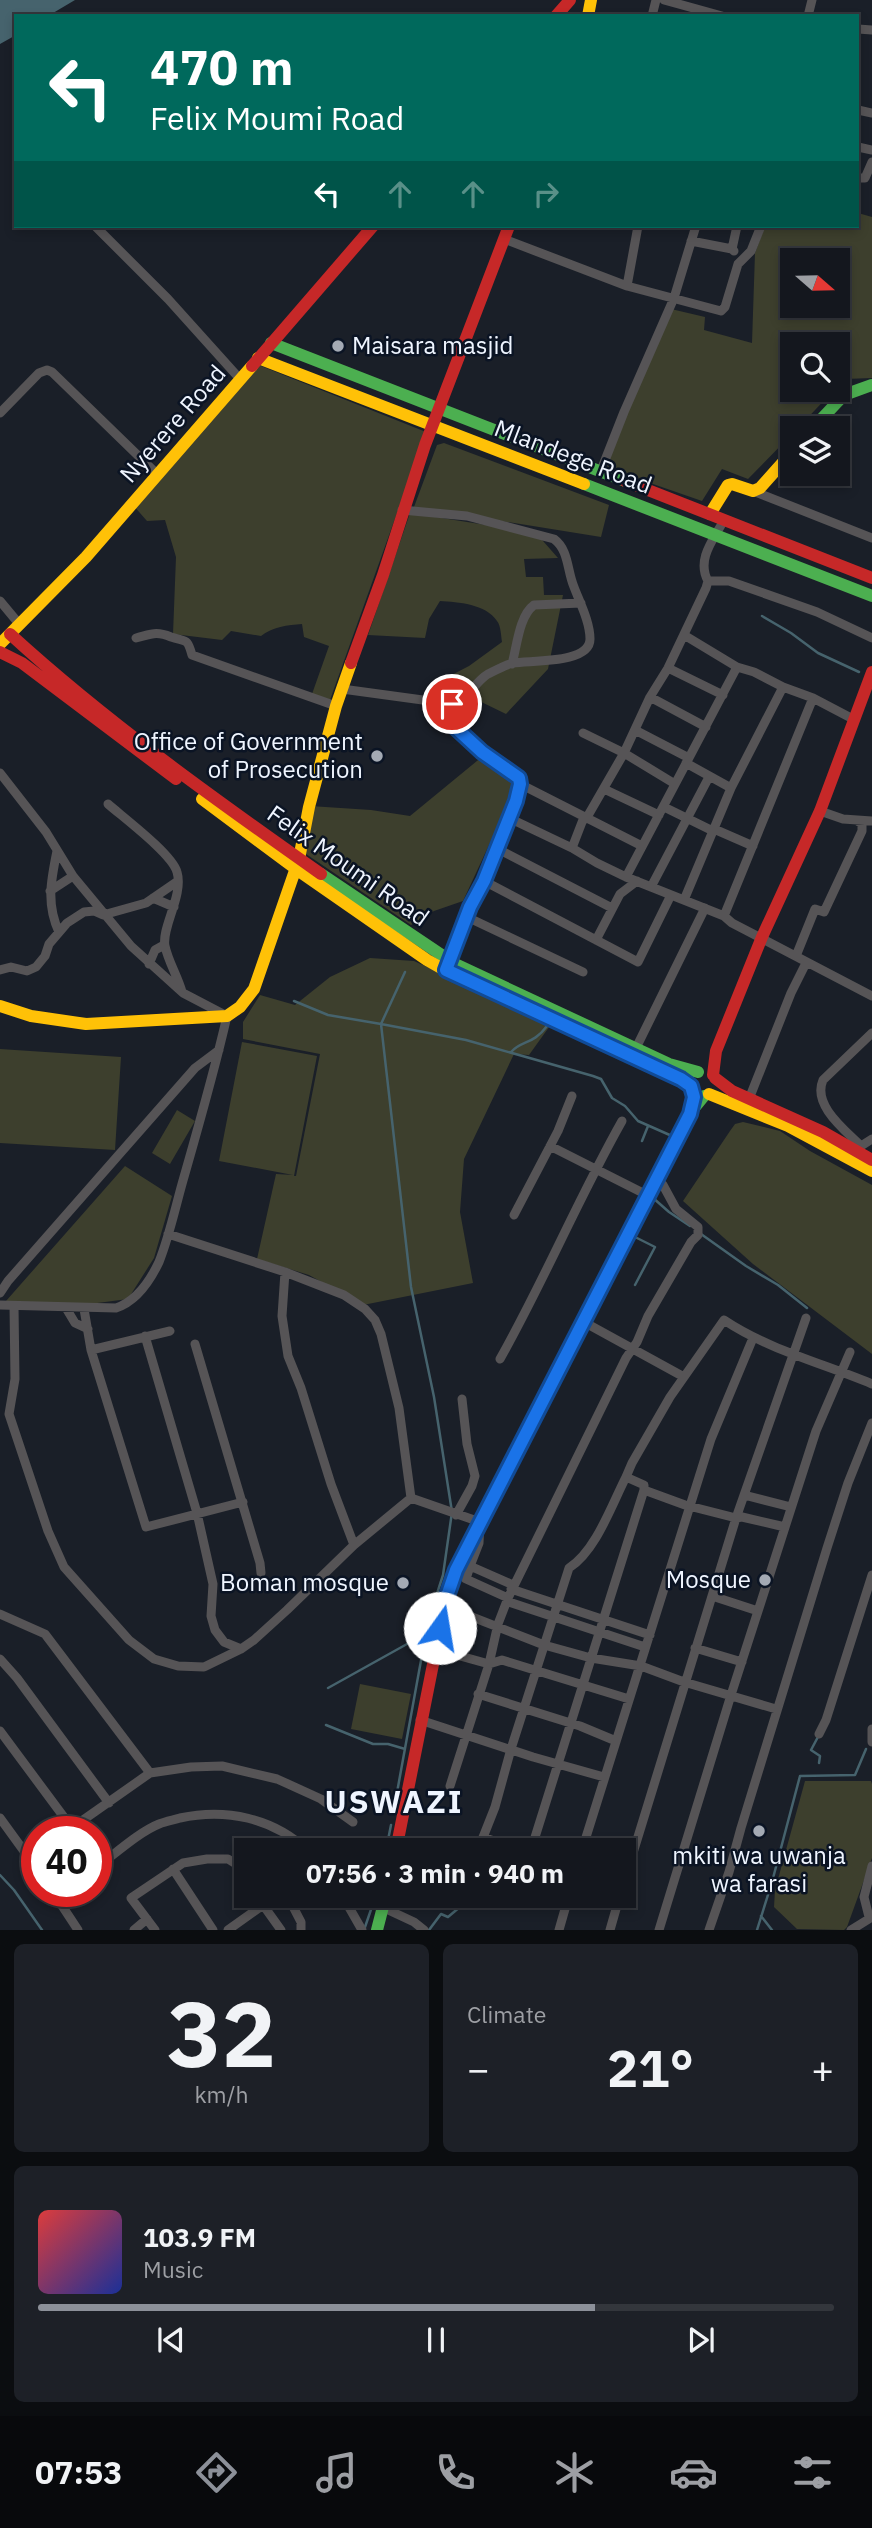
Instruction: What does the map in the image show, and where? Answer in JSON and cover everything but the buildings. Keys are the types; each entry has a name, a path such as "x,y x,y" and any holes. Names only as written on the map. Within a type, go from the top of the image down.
{"main road":[{"path":"558,14 570,0"},
{"name":"Nyerere Road","path":"0,644 86,557 371,228"},
{"path":"0,1006 31,1016 86,1024 227,1017 240,1007 254,989 297,864 336,706 383,575 402,510 432,425 508,228"},
{"name":"Mlandege Road","path":"271,343 872,578"},
{"name":"Mlandege Road","path":"258,358 872,596"},
{"path":"823,416 840,397 853,389 872,386"},
{"path":"710,514 727,485 753,491 760,488 780,466"},
{"path":"654,511 660,495"},
{"path":"762,553 769,538"},
{"path":"819,575 825,559"},
{"name":"Felix Moumi Road","path":"15,629 50,670 194,788 297,864 389,922 448,966 597,1035 700,1092 788,1126 872,1171"},
{"name":"Felix Moumi Road","path":"0,652 22,663 177,774"},
{"path":"700,1092 715,1089 707,1074 762,937 820,811 872,671"},
{"name":"Felix Moumi Road","path":"597,1035 636,1048 669,1064 707,1074 749,1099 860,1149 872,1160"},
{"path":"398,1838 444,1606 456,1570 690,1114 700,1092 693,1076 707,1074"},
{"path":"377,1930 383,1908"}],"street":[{"path":"664,0 715,14"},
{"path":"859,178 866,177 872,162"},
{"path":"97,228 168,299 240,379"},
{"path":"627,286 638,228"},
{"path":"732,249 737,228"},
{"path":"504,239 627,286 723,310 735,272 751,251 760,228"},
{"path":"600,473 674,298 695,229"},
{"path":"691,241 732,249 746,255"},
{"path":"0,413 39,373 47,370 157,474"},
{"path":"753,491 872,538"},
{"path":"402,510 467,516 554,539 561,544 565,553 572,584 589,630 588,648 580,654 561,659 512,664 483,678 456,711"},
{"path":"572,848 585,818 624,753 650,697 684,635 708,581 702,568 704,558 724,520"},
{"path":"708,581 724,580 742,585 817,612 872,638"},
{"path":"0,601 15,629"},
{"path":"512,664 524,618 530,608 534,605 581,603"},
{"path":"136,638 159,632 182,638 188,643 192,655 336,706"},
{"path":"684,635 737,667 813,698 853,719"},
{"path":"626,877 737,667"},
{"path":"668,668 723,695"},
{"path":"684,900 731,788 783,687"},
{"path":"342,690 446,702 456,706 455,727 482,752 519,778 520,784 509,818 448,966"},
{"path":"650,697 706,727"},
{"path":"724,916 813,698"},
{"path":"635,730 731,788"},
{"path":"583,733 624,753 675,784"},
{"path":"0,773 46,832 73,876 103,915 149,964 183,993 227,1017 159,1262 146,1284 130,1303 117,1308 0,1305"},
{"path":"651,887 709,777"},
{"path":"520,784 642,846"},
{"path":"604,789 687,818 753,846"},
{"path":"108,804 174,864 178,881 164,944 183,993"},
{"path":"820,811 843,820 872,821"},
{"path":"509,818 626,877 724,916 732,923 872,996"},
{"path":"796,956 816,909 824,912 862,831 862,824 856,820"},
{"path":"496,848 612,908"},
{"path":"57,851 50,906 59,932"},
{"path":"50,891 73,876"},
{"path":"0,970 11,967 27,971 36,967 59,932 84,912 94,911 103,915 146,903 178,881"},
{"path":"484,881 638,962 671,895"},
{"path":"596,940 620,894 636,881"},
{"path":"153,898 174,908"},
{"path":"636,1048 705,908"},
{"path":"467,917 583,972"},
{"path":"149,964 155,950 164,944"},
{"path":"749,1099 791,993 806,963"},
{"path":"872,1033 823,1080 820,1088 823,1101 834,1120 860,1149 872,1139"},
{"path":"0,1293 195,1068 219,1050"},
{"path":"514,1215 550,1146 572,1096"},
{"path":"500,1359 541,1284 622,1121"},
{"path":"550,1146 647,1195"},
{"path":"450,1786 511,1591 648,1316 691,1242 699,1233 698,1227 676,1209 663,1185 656,1179"},
{"path":"167,1234 285,1272 344,1295 365,1309 375,1320 381,1334 401,1414 411,1498"},
{"path":"285,1272 282,1316 288,1356 354,1545"},
{"path":"14,1306 15,1379 5,1415 48,1531 64,1567 129,1640 154,1659 178,1666 204,1667 241,1649 349,1553 354,1545 411,1498"},
{"path":"66,1308 75,1323 88,1329"},
{"path":"84,1309 91,1350 146,1527 243,1502"},
{"path":"636,1842 736,1518 806,1318"},
{"path":"483,1837 495,1807 510,1749 569,1568 580,1561 611,1510 632,1462 684,1377 724,1320 753,1338 872,1384"},
{"path":"582,1321 684,1377"},
{"path":"91,1350 170,1331"},
{"path":"145,1336 197,1513 213,1584 211,1616 215,1630 224,1642 241,1649"},
{"path":"586,1838 711,1440 753,1338"},
{"path":"195,1344 243,1502 261,1573"},
{"path":"659,1930 741,1662 816,1431 850,1352"},
{"path":"453,1514 472,1486 475,1476 467,1444 462,1399"},
{"path":"709,1930 848,1483 872,1423"},
{"path":"535,1838 644,1490 644,1485 626,1477"},
{"path":"644,1490 736,1518 742,1517 785,1528"},
{"path":"744,1495 792,1507"},
{"path":"411,1498 480,1522 482,1531 466,1579 650,1634"},
{"path":"470,1566 511,1591"},
{"path":"819,1734 826,1720 872,1575"},
{"path":"511,1591 509,1602 645,1647"},
{"path":"712,1596 758,1611"},
{"path":"444,1606 544,1645 591,1658 641,1666 684,1682 776,1709"},
{"path":"0,1614 45,1634 150,1773"},
{"path":"695,1648 741,1662"},
{"path":"435,1649 489,1664 502,1660 629,1699"},
{"path":"0,1660 17,1678 109,1803"},
{"path":"478,1694 595,1731 616,1741"},
{"path":"420,1720 604,1777"},
{"path":"872,1729 872,1742"},
{"path":"0,1731 59,1816"},
{"path":"90,1816 150,1773 222,1766 278,1779 321,1799 353,1822"},
{"path":"112,1857 159,1824 197,1815 225,1813 259,1820 295,1838"},
{"path":"0,1818 21,1842"},
{"path":"155,1930 131,1898 183,1863 207,1859 234,1860"},
{"path":"851,1930 871,1917 864,1897 872,1866"},
{"path":"173,1869 213,1930"},
{"path":"65,1907 78,1930"},
{"path":"228,1930 259,1908"},
{"path":"265,1908 281,1930"},
{"path":"294,1908 301,1922 301,1930"},
{"path":"349,1908 361,1928"},
{"path":"394,1908 424,1930"},
{"path":"559,1930 565,1908"},
{"path":"610,1930 616,1908"},
{"path":"134,1930 147,1919"}],"green space":[{"path":"859,213 872,217 872,378 850,379 850,332 780,332 780,402 823,402 809,416 780,416 780,446 748,479 722,469 702,501 604,467 671,309 705,317 704,330 752,343 755,253 764,228 859,228"},
{"path":"256,364 426,432 330,700 312,694 329,646 304,637 302,624 275,629 261,636 231,631 222,640 173,634 176,557 165,520 147,521 133,505"},
{"path":"444,443 609,505 601,537 414,507 437,445"},
{"path":"410,513 536,533 558,558 524,559 526,577 543,577 544,595 563,595 548,669 506,714 469,696 469,689 438,682 469,666 502,642 498,623 486,611 471,605 440,601 429,619 425,638 368,635"},
{"path":"483,756 516,780 515,789 463,901 434,911 411,925 303,852 310,806 410,816"},
{"path":"370,958 414,961 552,1023 529,1055 514,1054 464,1159 460,1212 473,1283 363,1305 309,1275 257,1259 276,1174 293,1175 219,1161 242,1042 317,1056 296,1176 320,1054 243,1039 243,1022 260,995 295,1005 330,977"},
{"path":"0,1049 121,1057 115,1150 0,1143"},
{"path":"177,1110 195,1121 170,1164 152,1153"},
{"path":"743,1122 780,1131 872,1185 872,1354 753,1264 683,1201 735,1124"},
{"path":"125,1166 172,1196 154,1258 128,1299 82,1305 6,1301"},
{"path":"360,1684 411,1694 402,1739 351,1729"},
{"path":"805,1781 871,1781 872,1784 872,1858 844,1930 797,1929 774,1907 775,1890"}],"water":[{"path":"0,0 75,0 51,14 14,14 14,36 0,44"}],"waterway":[{"path":"762,616 818,653 859,672"},
{"path":"405,972 381,1024 466,1040 601,1079 612,1098 625,1106 638,1121 672,1136"},
{"path":"294,1001 328,1015 381,1024 411,1287 434,1397 452,1512 443,1575 434,1603"},
{"path":"511,1052 537,1036 547,1026"},
{"path":"642,1141 648,1126"},
{"path":"652,1197 690,1226"},
{"path":"701,1234 778,1285 807,1308"},
{"path":"627,1250 635,1237 655,1247 635,1285"},
{"path":"328,1688 425,1634 434,1603"},
{"path":"396,1798 426,1633"},
{"path":"326,1725 373,1744 388,1744 405,1749"},
{"path":"819,1735 811,1750 820,1756 819,1763"},
{"path":"757,1930 800,1776 855,1775 866,1749"},
{"path":"388,1838 391,1825"},
{"path":"0,1875 42,1930"},
{"path":"364,1930 372,1908"},
{"path":"429,1930 441,1914 448,1917 459,1908"},
{"path":"761,1916 772,1930"}],"traffic: fast":[{"path":"271,343 625,481"},
{"path":"824,416 844,395 872,385"},
{"path":"584,484 872,596"},
{"path":"321,874 455,964 669,1064 698,1072"},
{"path":"599,1292 690,1113 704,1096"},
{"path":"377,1930 383,1908"}],"traffic: slow":[{"path":"588,14 591,0"},
{"path":"258,358 584,484"},
{"path":"0,644 86,557 252,366"},
{"path":"710,514 728,485 753,491 760,488 780,466"},
{"path":"0,1006 31,1016 86,1024 227,1016 240,1007 254,989 299,859 309,807 336,706 351,663"},
{"path":"202,799 296,869 427,960 548,1018"},
{"path":"709,1094 788,1126 872,1171"},
{"path":"455,1574 599,1292"}],"traffic: jam":[{"path":"558,14 570,0"},
{"path":"252,366 371,228"},
{"path":"351,663 425,445 508,228"},
{"path":"625,481 872,578"},
{"path":"10,634 122,729 321,874"},
{"path":"0,652 22,663 176,779"},
{"path":"713,1075 716,1051 762,937 820,811 872,672"},
{"path":"548,1018 691,1086"},
{"path":"715,1078 732,1091 823,1132 872,1160"},
{"path":"398,1838 446,1599 455,1574"}],"place":[{"name":"Maisara masjid","path":"338,346"},
{"name":"Office of Government of Prosecution","path":"377,756"},
{"name":"Mosque","path":"765,1580"},
{"name":"Boman mosque","path":"403,1583"},
{"name":"mkiti wa uwanja wa farasi","path":"759,1831"}],"district":[{"name":"USWAZI","path":"394,1802"}],"route":[{"path":"440,1628 456,1570 690,1114 694,1097 694,1091 687,1082 446,970 516,801 520,784 519,778 482,752 455,727 456,706 452,704"}]}
